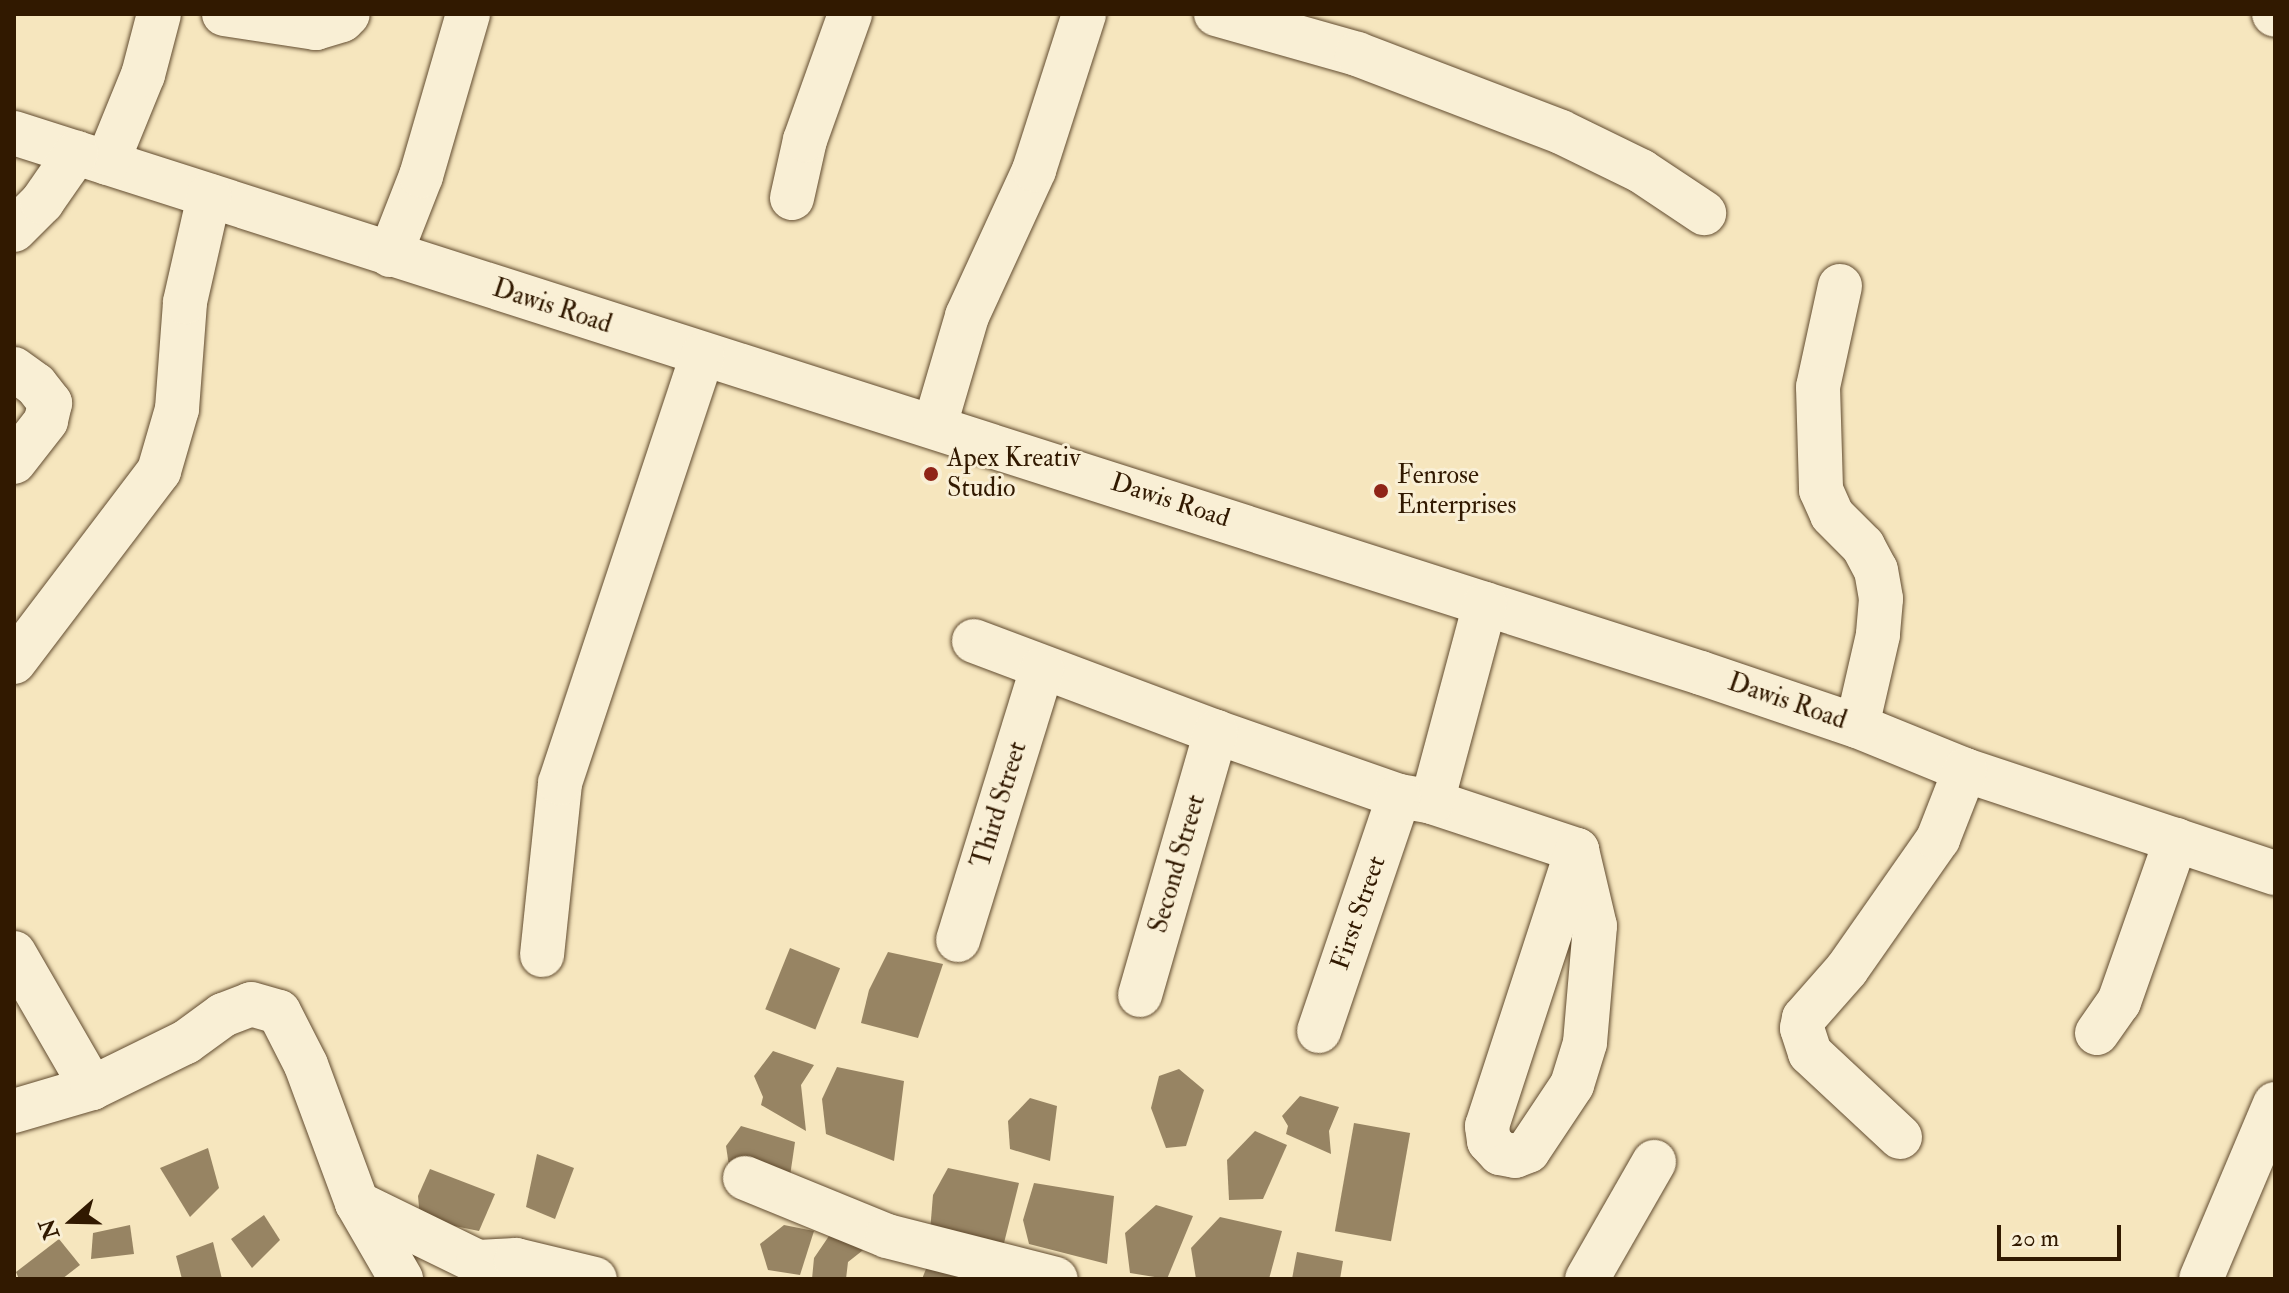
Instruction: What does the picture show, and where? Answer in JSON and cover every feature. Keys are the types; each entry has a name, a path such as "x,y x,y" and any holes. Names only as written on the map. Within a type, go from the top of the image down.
{"street":[{"path":"14,230 91,158 143,75 159,14"},
{"path":"224,14 316,28 342,20 348,14"},
{"path":"390,255 421,176 468,14"},
{"path":"792,198 805,140 850,14"},
{"path":"935,425 967,316 1034,170 1084,14"},
{"path":"1216,14 1357,54 1561,132 1641,171 1704,213"},
{"name":"Dawis Road","path":"14,133 702,355 935,425 1485,604 1857,726 1965,770 2275,873"},
{"path":"14,662 159,471 177,409 185,302 209,196"},
{"path":"1840,286 1818,387 1821,490 1832,515 1863,546 1876,570 1881,599 1878,635 1857,726"},
{"path":"542,955 560,783 702,355"},
{"path":"14,369 36,385 50,403 46,421 14,462"},
{"name":"First Street","path":"1319,1031 1416,799 1485,604"},
{"path":"974,641 1216,732 1577,850"},
{"name":"Third Street","path":"958,940 1042,669"},
{"name":"Second Street","path":"1140,995 1216,732"},
{"path":"1900,1137 1810,1053 1802,1028 1804,1018 1847,969 1938,839 1965,770"},
{"path":"2097,1033 2119,1002 2176,840"},
{"path":"1577,850 1595,926 1585,1043 1572,1085 1528,1151 1515,1156 1500,1153 1489,1141 1487,1126 1577,850"},
{"path":"14,953 92,1088"},
{"path":"14,1111 92,1088 186,1042 223,1015 251,1004 279,1012 300,1051 357,1203 401,1279"},
{"path":"2201,1279 2275,1104"},
{"path":"1587,1279 1654,1162"},
{"path":"745,1178 887,1236 1056,1279"},
{"path":"357,1203 470,1271 516,1260 595,1279"}],"building":[{"path":"790,948 840,968 815,1029 765,1009"},
{"path":"888,952 943,964 918,1038 861,1023 869,990"},
{"path":"773,1051 814,1065 801,1085 806,1131 761,1105 763,1097 754,1076"},
{"path":"837,1067 904,1081 894,1161 826,1134 822,1099"},
{"path":"1179,1069 1204,1090 1186,1146 1166,1148 1151,1108 1159,1076"},
{"path":"1300,1096 1339,1107 1329,1131 1331,1154 1286,1134 1288,1126 1282,1116"},
{"path":"1030,1098 1057,1106 1050,1161 1010,1149 1008,1121"},
{"path":"1354,1123 1410,1133 1391,1241 1335,1231"},
{"path":"741,1126 795,1142 789,1183 729,1166 726,1146"},
{"path":"1255,1131 1287,1145 1263,1199 1229,1200 1227,1160"},
{"path":"208,1148 219,1188 190,1217 160,1168"},
{"path":"537,1154 574,1168 555,1219 526,1207"},
{"path":"948,1168 1019,1183 1003,1247 930,1232 933,1195"},
{"path":"430,1169 495,1194 479,1231 420,1219 418,1196"},
{"path":"1034,1183 1114,1196 1107,1264 1029,1244 1023,1220"},
{"path":"1156,1205 1193,1216 1167,1279 1130,1273 1125,1233"},
{"path":"264,1215 280,1240 252,1268 231,1239"},
{"path":"1220,1217 1282,1231 1269,1279 1196,1279 1191,1248"},
{"path":"130,1225 134,1254 91,1259 93,1233"},
{"path":"784,1225 814,1231 800,1275 768,1270 760,1244"},
{"path":"829,1236 867,1247 848,1262 846,1279 812,1279 814,1258"},
{"path":"59,1239 80,1265 62,1279 19,1279 16,1272"},
{"path":"213,1242 222,1279 182,1279 176,1256"},
{"path":"1297,1252 1343,1261 1340,1279 1292,1279"},
{"path":"930,1259 968,1279 922,1279"}],"place":[{"name":"Apex Kreativ Studio","path":"931,474"},
{"name":"Fenrose Enterprises","path":"1381,491"}]}
